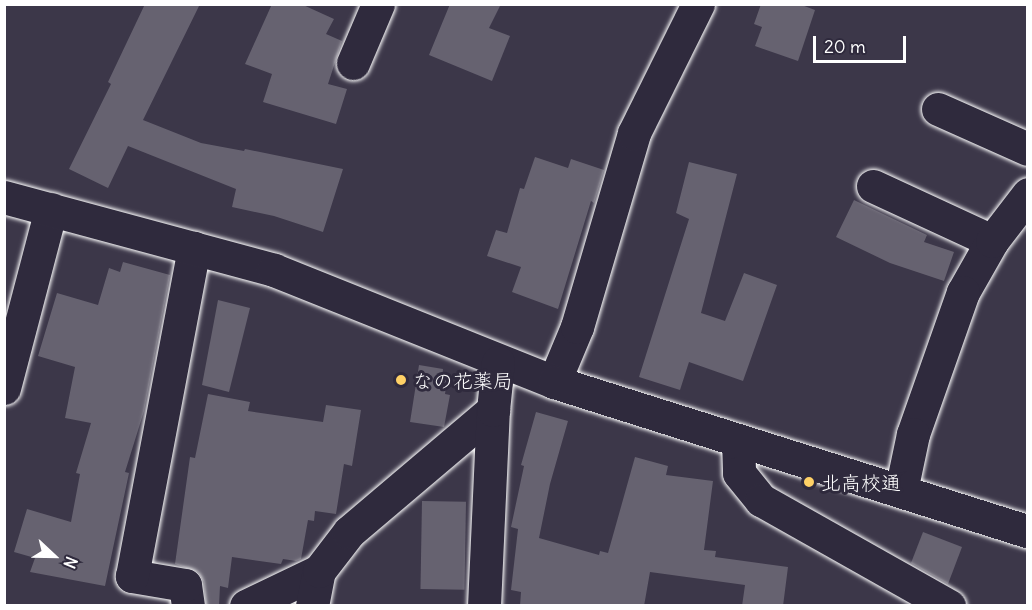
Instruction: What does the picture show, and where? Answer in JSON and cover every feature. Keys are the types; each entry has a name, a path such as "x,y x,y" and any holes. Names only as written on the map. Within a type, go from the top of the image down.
{"street":[{"path":"353,63 378,4"},
{"path":"554,382 577,327 634,134 698,4"},
{"path":"938,110 1028,149"},
{"path":"873,186 992,241"},
{"path":"901,491 913,434 963,292 992,241 1028,194"},
{"path":"4,196 274,270 498,362 554,382 1028,531"},
{"path":"4,388 51,209"},
{"path":"188,606 185,585 132,576 194,248"},
{"path":"484,606 493,410 498,362"},
{"path":"312,606 319,571 349,532 493,410"},
{"path":"738,441 739,473 761,500 949,606"},
{"path":"246,606 319,571"}],"building":[{"path":"145,4 200,4 143,120 201,143 244,151 245,149 343,169 323,232 274,216 232,207 236,189 128,146 108,188 69,169 111,84 108,82"},
{"path":"272,4 301,4 334,19 326,34 342,41 328,84 347,89 336,124 263,102 272,74 245,64"},
{"path":"450,4 501,4 489,28 510,36 492,81 429,55"},
{"path":"761,4 799,4 815,10 798,61 755,46 762,27 754,24"},
{"path":"535,157 568,168 571,159 604,170 594,203 591,201 558,309 512,292 521,267 487,256 496,230 507,233 520,188 524,189"},
{"path":"689,162 737,174 701,313 725,321 744,273 777,285 743,381 689,362 680,390 639,377 689,219 676,213"},
{"path":"854,200 927,235 924,242 954,252 944,281 890,263 836,237"},
{"path":"123,262 170,275 144,411 125,472 129,473 105,586 30,572 35,558 14,552 27,509 71,522 80,474 76,473 91,423 65,418 75,367 38,356 57,293 98,305 109,268 120,272"},
{"path":"218,300 250,308 229,392 202,385"},
{"path":"419,365 443,369 442,379 447,380 445,394 450,395 444,427 410,422"},
{"path":"208,394 250,402 248,411 323,422 326,405 361,410 352,466 344,464 336,514 315,511 314,521 308,520 301,559 296,561 283,559 281,564 232,557 228,588 220,586 219,606 206,606 204,582 198,572 175,564 190,457 195,458"},
{"path":"536,412 568,421 550,484 539,538 599,555 600,551 608,553 635,457 668,466 666,475 713,481 704,550 716,551 715,557 788,567 783,606 742,606 745,585 650,572 644,606 520,606 521,592 511,590 518,529 511,527 524,466 521,465"},
{"path":"422,501 466,502 464,590 420,589"},
{"path":"923,532 962,547 948,584 911,563"}],"place":[{"name":"なの花薬局","path":"401,380"},
{"name":"北高校通","path":"809,482"}]}
